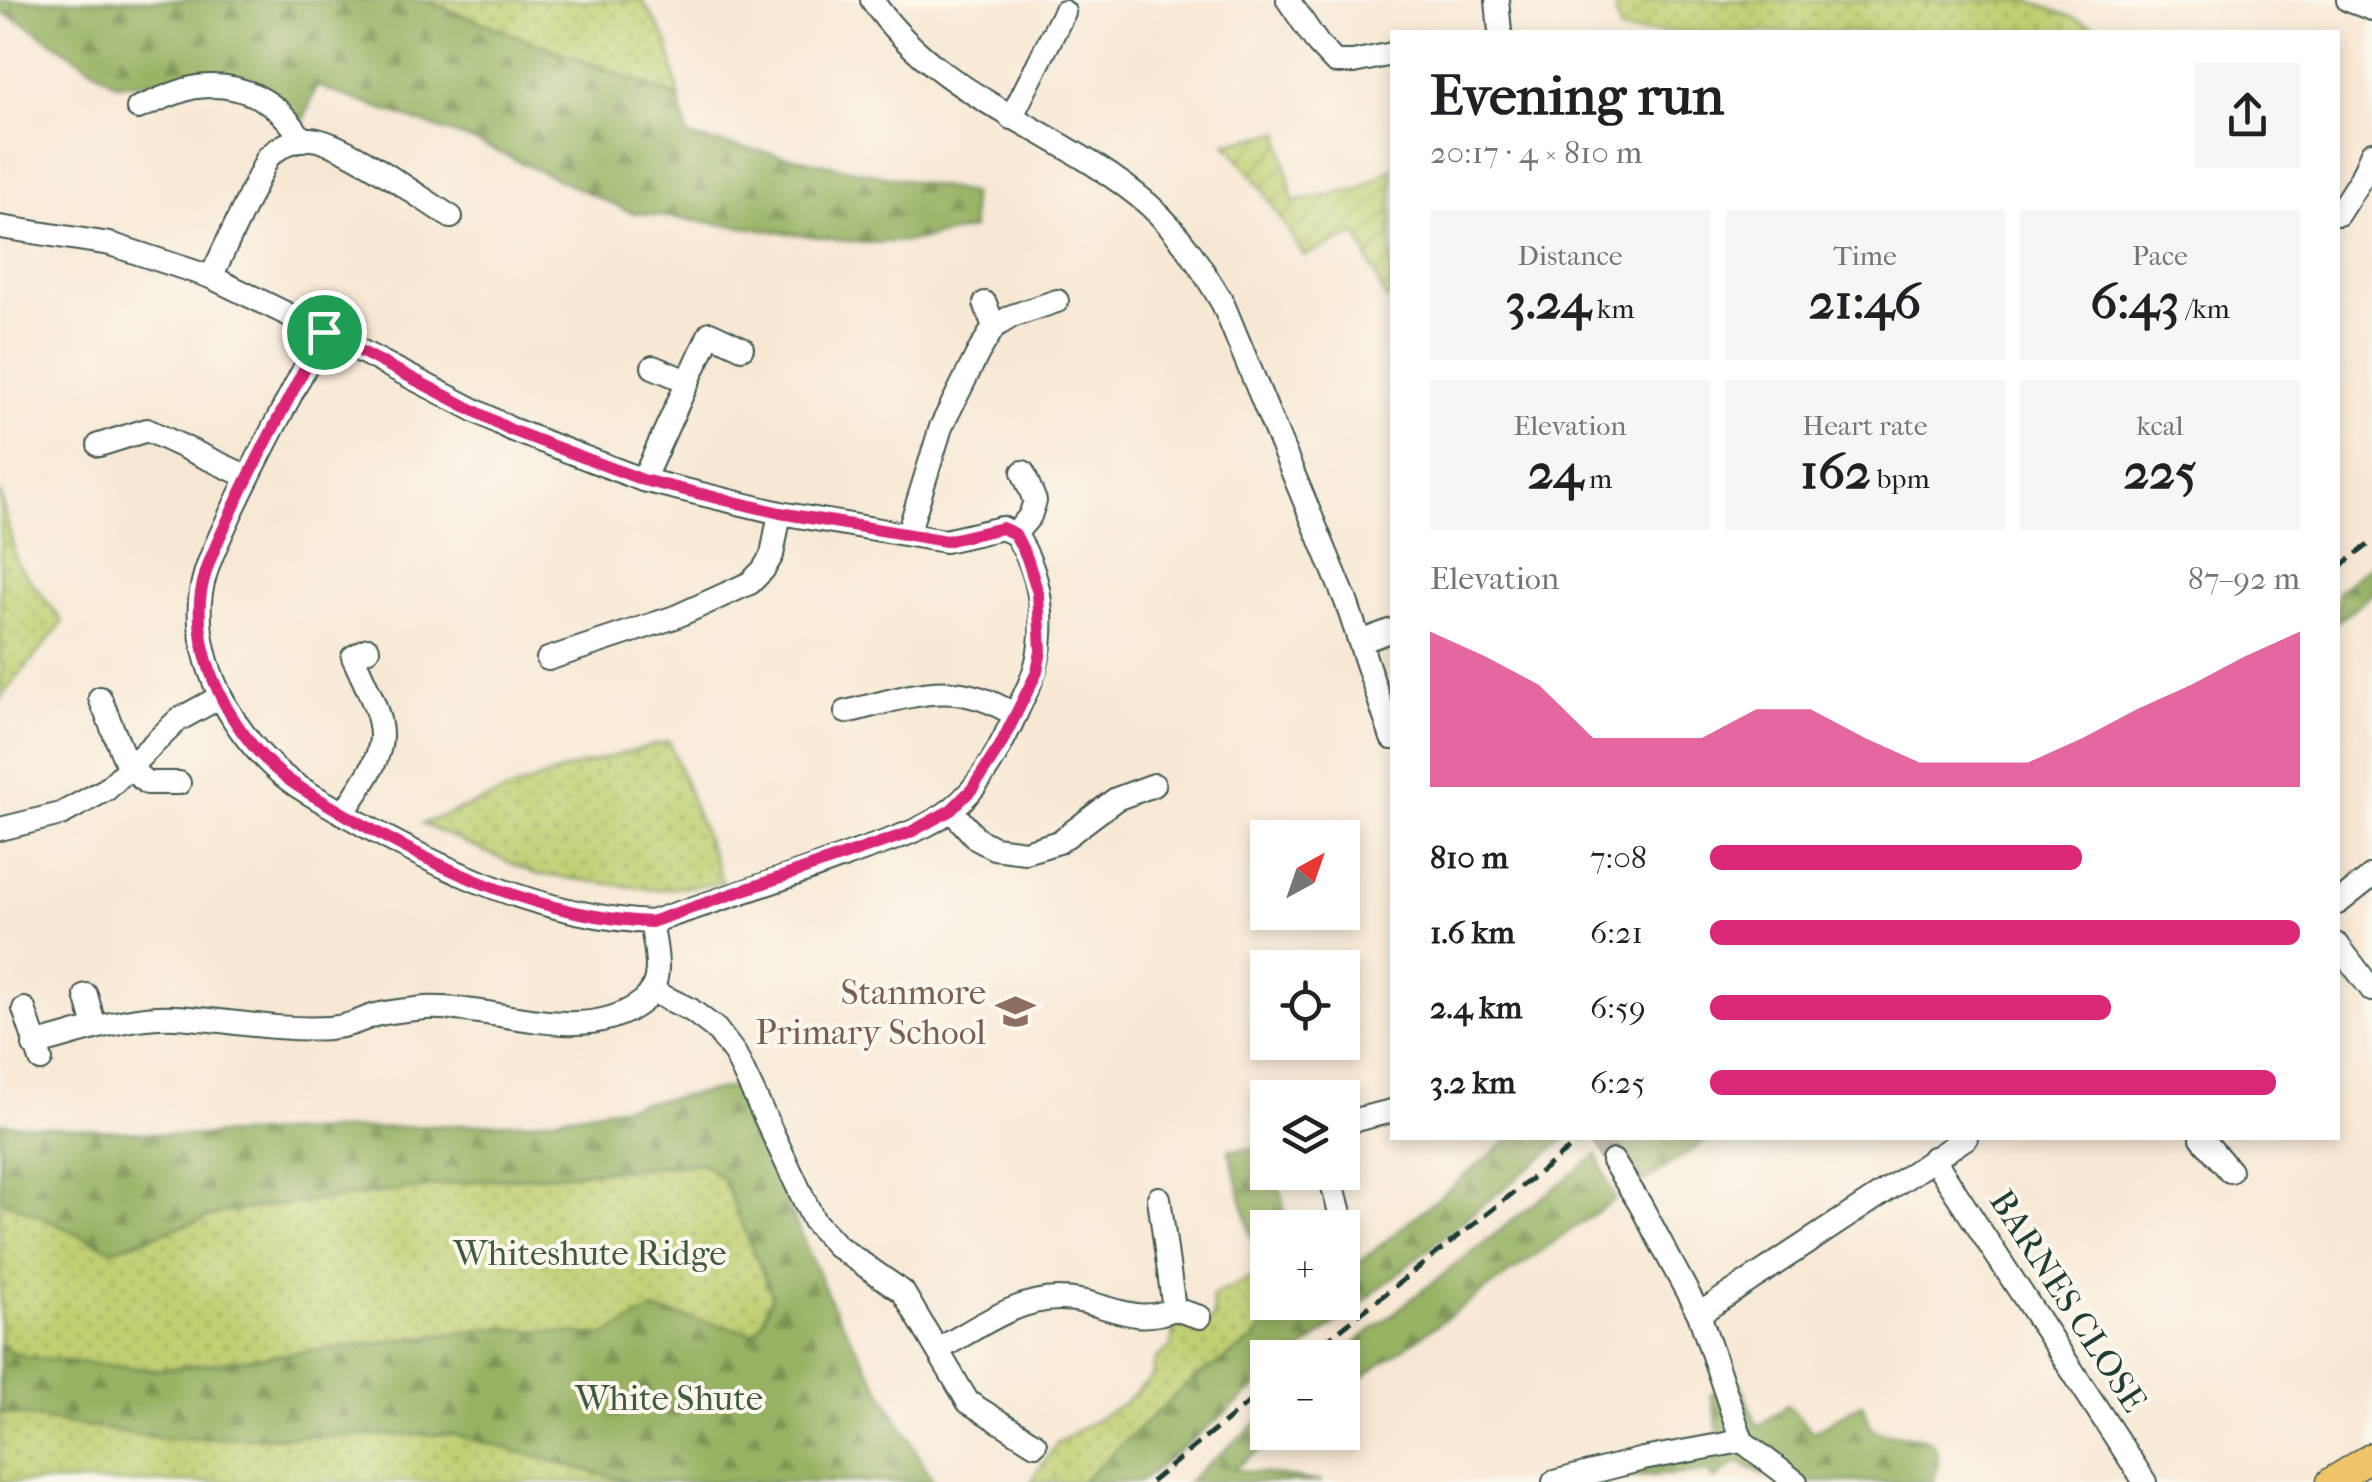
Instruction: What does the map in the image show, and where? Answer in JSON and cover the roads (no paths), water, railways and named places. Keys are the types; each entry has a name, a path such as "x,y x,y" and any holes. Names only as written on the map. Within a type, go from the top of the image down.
{"main road":[{"path":"2331,1482 2372,1457"}],"street":[{"path":"872,0 900,35 959,86 1147,203 1166,220 1202,268 1229,320 1360,642 1390,732"},
{"path":"1288,0 1335,62 1390,54"},
{"path":"1497,0 1500,30"},
{"path":"2348,0 2372,10"},
{"path":"1011,118 1064,12"},
{"path":"138,108 198,87 241,90 277,108 289,118 302,140"},
{"path":"211,277 268,157 278,148 302,140 313,139 341,150 451,217"},
{"path":"2340,211 2372,153"},
{"path":"399,215 413,193"},
{"path":"0,228 110,244 211,277 324,332 511,430 643,480 780,513 946,541 1002,528 1015,534 1038,593 1042,628 1037,672 987,768 951,810 909,833 651,922 608,920 544,906 480,884 426,860 302,790 271,766 238,728 220,697 206,649 200,600 214,550 324,332"},
{"path":"908,534 942,426 994,327 1012,316 1058,301"},
{"path":"985,302 994,327"},
{"path":"643,480 710,333 742,348"},
{"path":"653,366 687,382"},
{"path":"98,445 147,430 248,478"},
{"path":"1015,534 1036,501 1023,472"},
{"path":"548,659 584,635 675,618 750,583 772,555 780,513"},
{"path":"1360,642 1390,631"},
{"path":"344,813 374,768 382,746 381,721 353,657 368,650"},
{"path":"846,712 936,691 966,692 993,701 1015,715"},
{"path":"0,830 62,814 107,789 178,720 220,697"},
{"path":"100,698 128,767 148,783 179,783"},
{"path":"951,810 977,839 994,848 1025,852 1059,842 1116,799 1154,786"},
{"path":"2340,900 2372,876"},
{"path":"24,1010 38,1052 94,1027 175,1017 270,1029 332,1028 356,1024 374,1015 429,1008 556,1022 589,1020 614,1016 642,1003 652,991 658,969 651,922"},
{"path":"2340,948 2372,990"},
{"path":"652,991 691,1010 716,1029 735,1054 814,1221 837,1246 904,1292 968,1402 1035,1444"},
{"path":"86,995 94,1027"},
{"path":"1360,1119 1390,1112"},
{"path":"1699,1314 1963,1140"},
{"path":"2204,1140 2230,1172"},
{"name":"BARNES CLOSE","path":"1933,1158 2145,1482"},
{"path":"1613,1161 1699,1314 1742,1441 1796,1482"},
{"path":"1160,1198 1174,1309"},
{"path":"938,1349 1026,1303 1048,1299 1076,1300 1137,1316 1155,1318 1174,1309 1200,1317"},
{"path":"1554,1482 1742,1441"}],"tunnel":[{"path":"1599,1140 1613,1161"}],"railway":[{"path":"2340,566 2372,542"},
{"path":"1327,1340 1580,1140"},
{"path":"1151,1482 1250,1402"}],"place":[{"name":"Stanmore Primary School","path":"1016,1012"}],"park label":[{"name":"Whiteshute Ridge","path":"590,1253"},
{"name":"White Shute","path":"669,1398"}]}
